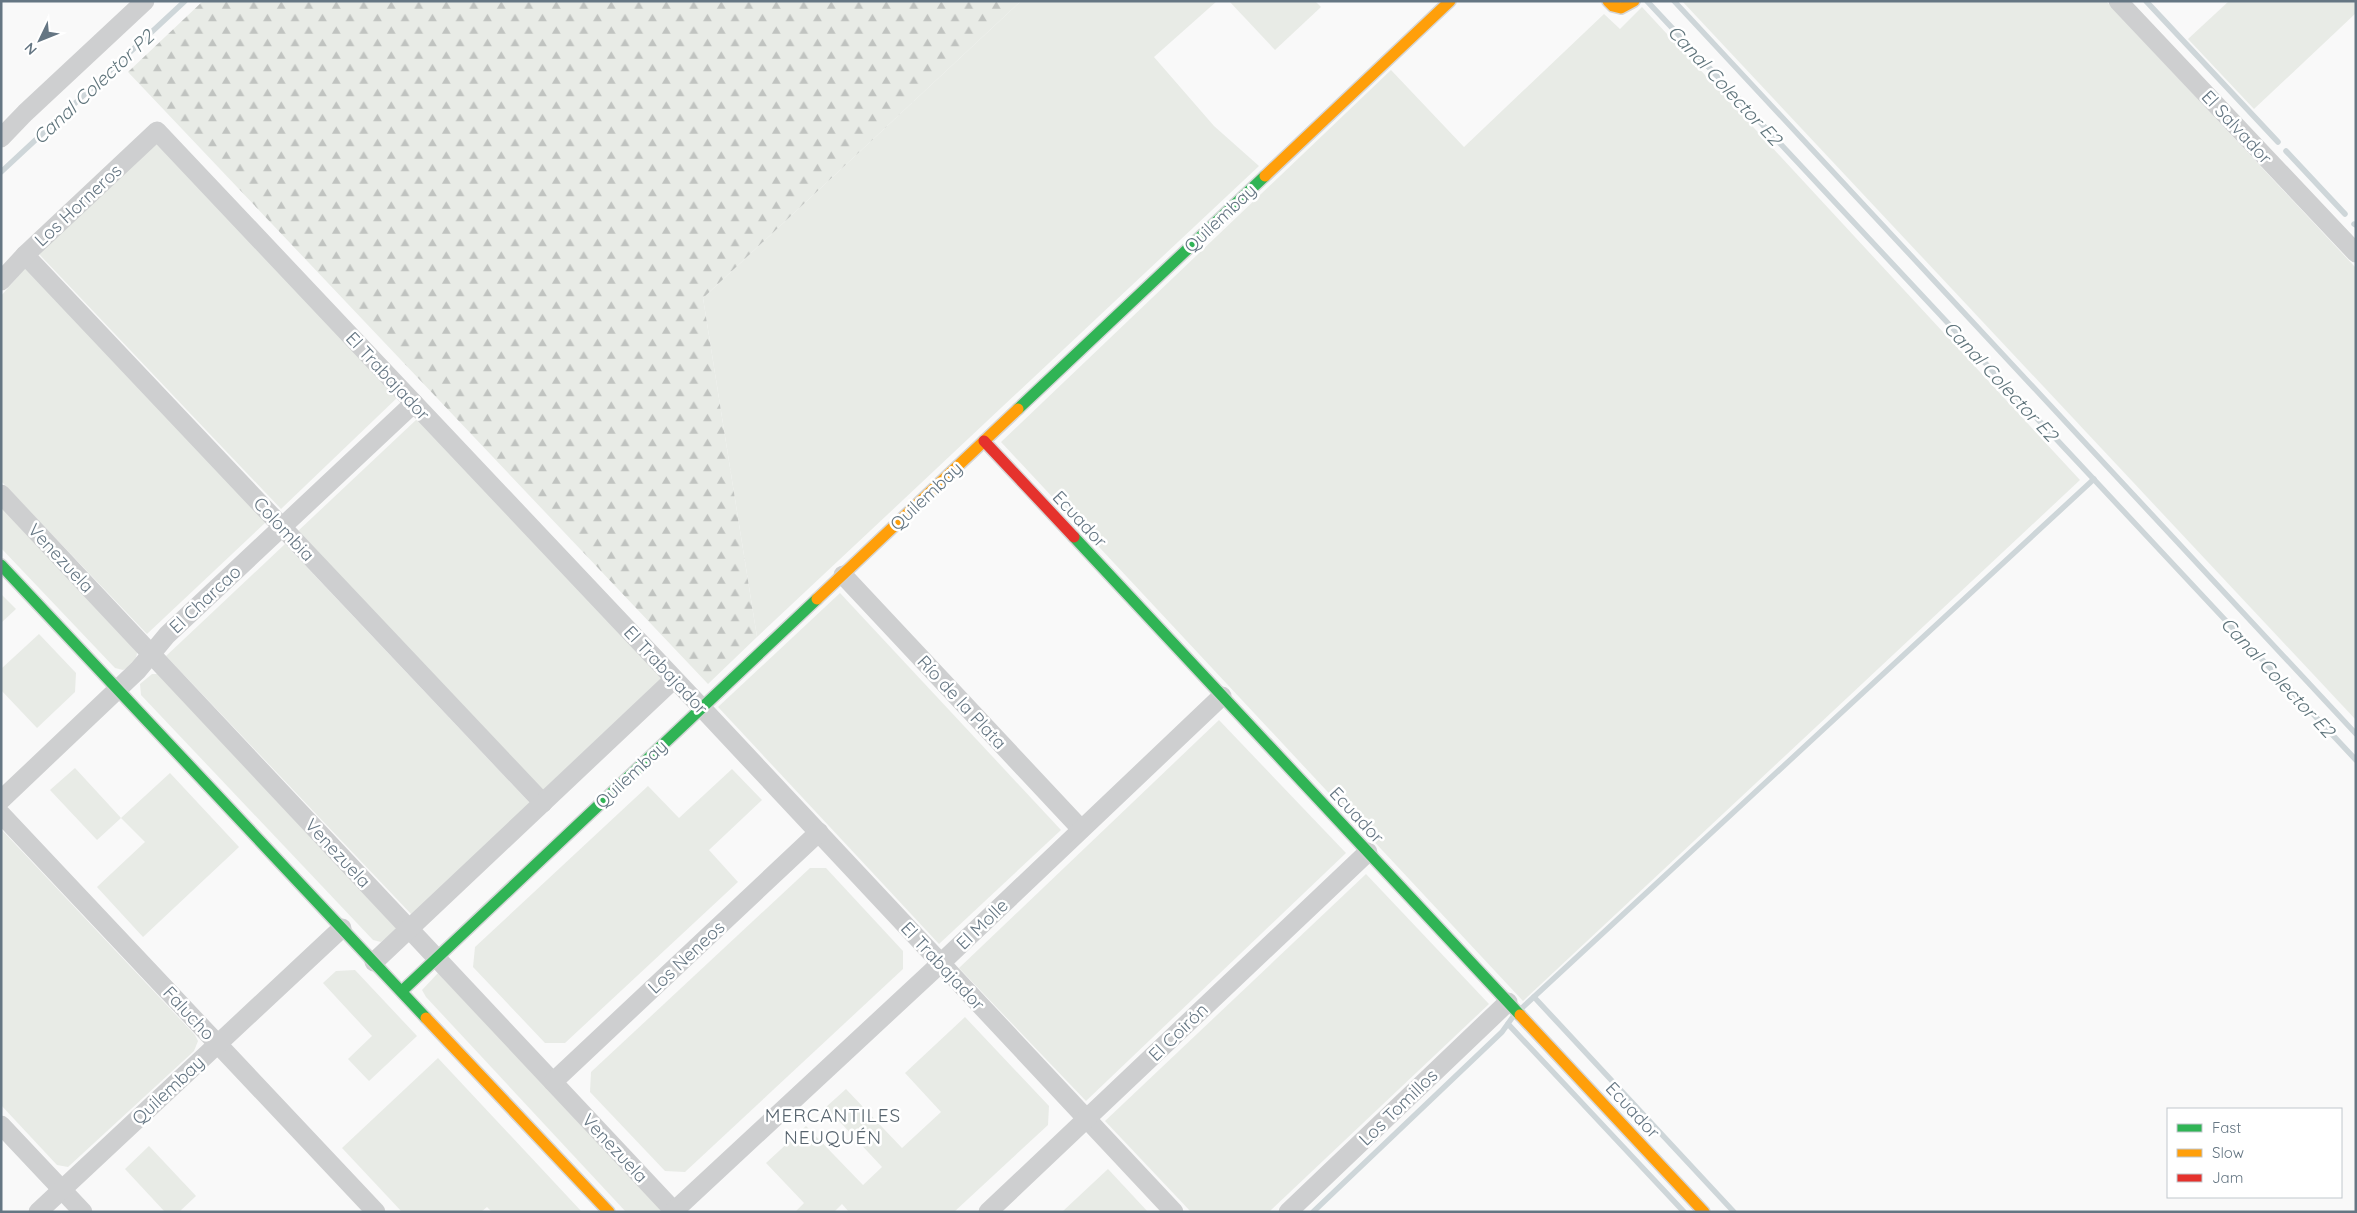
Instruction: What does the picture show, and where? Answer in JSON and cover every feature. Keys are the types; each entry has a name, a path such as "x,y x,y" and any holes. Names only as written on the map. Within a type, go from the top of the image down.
{"street":[{"path":"1,138 24,113 144,1"},
{"name":"Quilembay","path":"402,991 1450,1"},
{"path":"1608,1 1621,8 1634,1"},
{"name":"El Salvador","path":"2118,1 2356,254"},
{"name":"Los Horneros","path":"1,281 157,131"},
{"name":"El Trabajador","path":"157,131 674,678 1174,1212"},
{"name":"Colombia","path":"26,255 543,803"},
{"name":"El Charcao","path":"1,800 118,689 167,635 414,403"},
{"name":"Ecuador","path":"984,441 1704,1212"},
{"name":"Venezuela","path":"1,494 674,1211"},
{"path":"1,565 609,1212"},
{"name":"Río de la Plata","path":"843,574 1081,829"},
{"path":"374,962 674,678"},
{"name":"El Molle","path":"674,1211 941,963 1222,696"},
{"name":"Falucho","path":"1,814 376,1212"},
{"name":"Los Neneos","path":"553,1082 818,832"},
{"name":"El Coirón","path":"988,1212 1368,852"},
{"name":"Quilembay","path":"38,1212 342,928"},
{"name":"Los Tomillos","path":"1288,1212 1508,1002"},
{"path":"1,1125 83,1212"}],"green space":[{"path":"203,1 1021,1 703,298 757,637 708,684 128,72"},
{"path":"1021,1 1217,1 1154,57 1214,126 1259,166 757,637 703,298"},
{"path":"1229,1 1315,1 1321,7 1275,50"},
{"path":"1682,1 2106,1 2356,268 2356,720"},
{"path":"2229,1 2356,1 2356,13 2254,109 2188,39"},
{"path":"1642,7 2080,480 1523,1001 1001,442 1391,70 1464,147 1604,14 1620,29"},
{"path":"157,142 399,396 281,509 38,253"},
{"path":"25,268 266,522 147,634 1,481 1,296"},
{"path":"417,419 662,678 543,790 298,531"},
{"path":"1,506 137,652 133,663 123,670 115,668 1,548"},
{"path":"285,544 530,803 412,915 166,656"},
{"path":"840,593 1061,830 939,944 718,707"},
{"path":"1,594 16,609 1,623"},
{"path":"39,634 76,673 75,692 37,728 1,690 1,669"},
{"path":"152,674 158,674 396,928 395,930 381,942 373,940 141,695 140,684"},
{"path":"1219,720 1346,853 1086,1101 959,968"},
{"path":"75,768 121,818 97,840 50,790"},
{"path":"732,769 762,800 709,850 738,882 565,1043 545,1043 473,967 475,947 648,786 679,818"},
{"path":"170,773 239,847 143,937 97,887 145,842 121,818"},
{"path":"1,829 195,1035 198,1041 194,1051 68,1167 57,1165 1,1105"},
{"path":"810,868 826,868 903,951 903,969 685,1172 665,1171 590,1092 591,1072"},
{"path":"1366,874 1489,1004 1269,1212 1191,1212 1105,1121"},
{"path":"355,970 417,1036 369,1081 348,1059 372,1036 323,983 336,971"},
{"path":"438,973 665,1212 626,1212 426,997 422,990"},
{"path":"965,1017 1049,1106 1048,1125 954,1212 849,1212 842,1204 834,1212 795,1212 804,1203 766,1163 806,1126 863,1185 882,1167 826,1107 846,1089 902,1148 941,1112 905,1073"},
{"path":"438,1058 582,1212 492,1212 487,1207 481,1212 402,1212 342,1148"},
{"path":"149,1146 196,1196 179,1212 165,1212 125,1169"},
{"path":"1108,1169 1148,1212 1062,1212"}],"waterway":[{"name":"Canal Colector P2","path":"1,172 185,1"},
{"name":"Canal Colector E2","path":"1647,1 2356,760"},
{"path":"1674,1 2356,734"},
{"path":"2146,1 2278,142"},
{"path":"2286,151 2345,214"},
{"path":"1523,1007 2094,479"},
{"path":"1534,997 1734,1212"},
{"path":"1313,1212 1502,1032 1512,1018"},
{"path":"1508,1024 1684,1212"}],"traffic: fast":[{"path":"1018,409 1265,176"},
{"path":"1074,537 1520,1015"},
{"path":"1,565 426,1018"},
{"path":"402,991 817,599"}],"traffic: slow":[{"path":"1265,176 1450,1"},
{"path":"1608,1 1613,6 1621,8 1634,1"},
{"path":"817,599 1018,409"},
{"path":"1520,1015 1704,1212"},
{"path":"426,1018 609,1212"}],"traffic: jam":[{"path":"984,441 1074,537"}],"district":[{"name":"MERCANTILES NEUQUÉN","path":"833,1126"}]}
